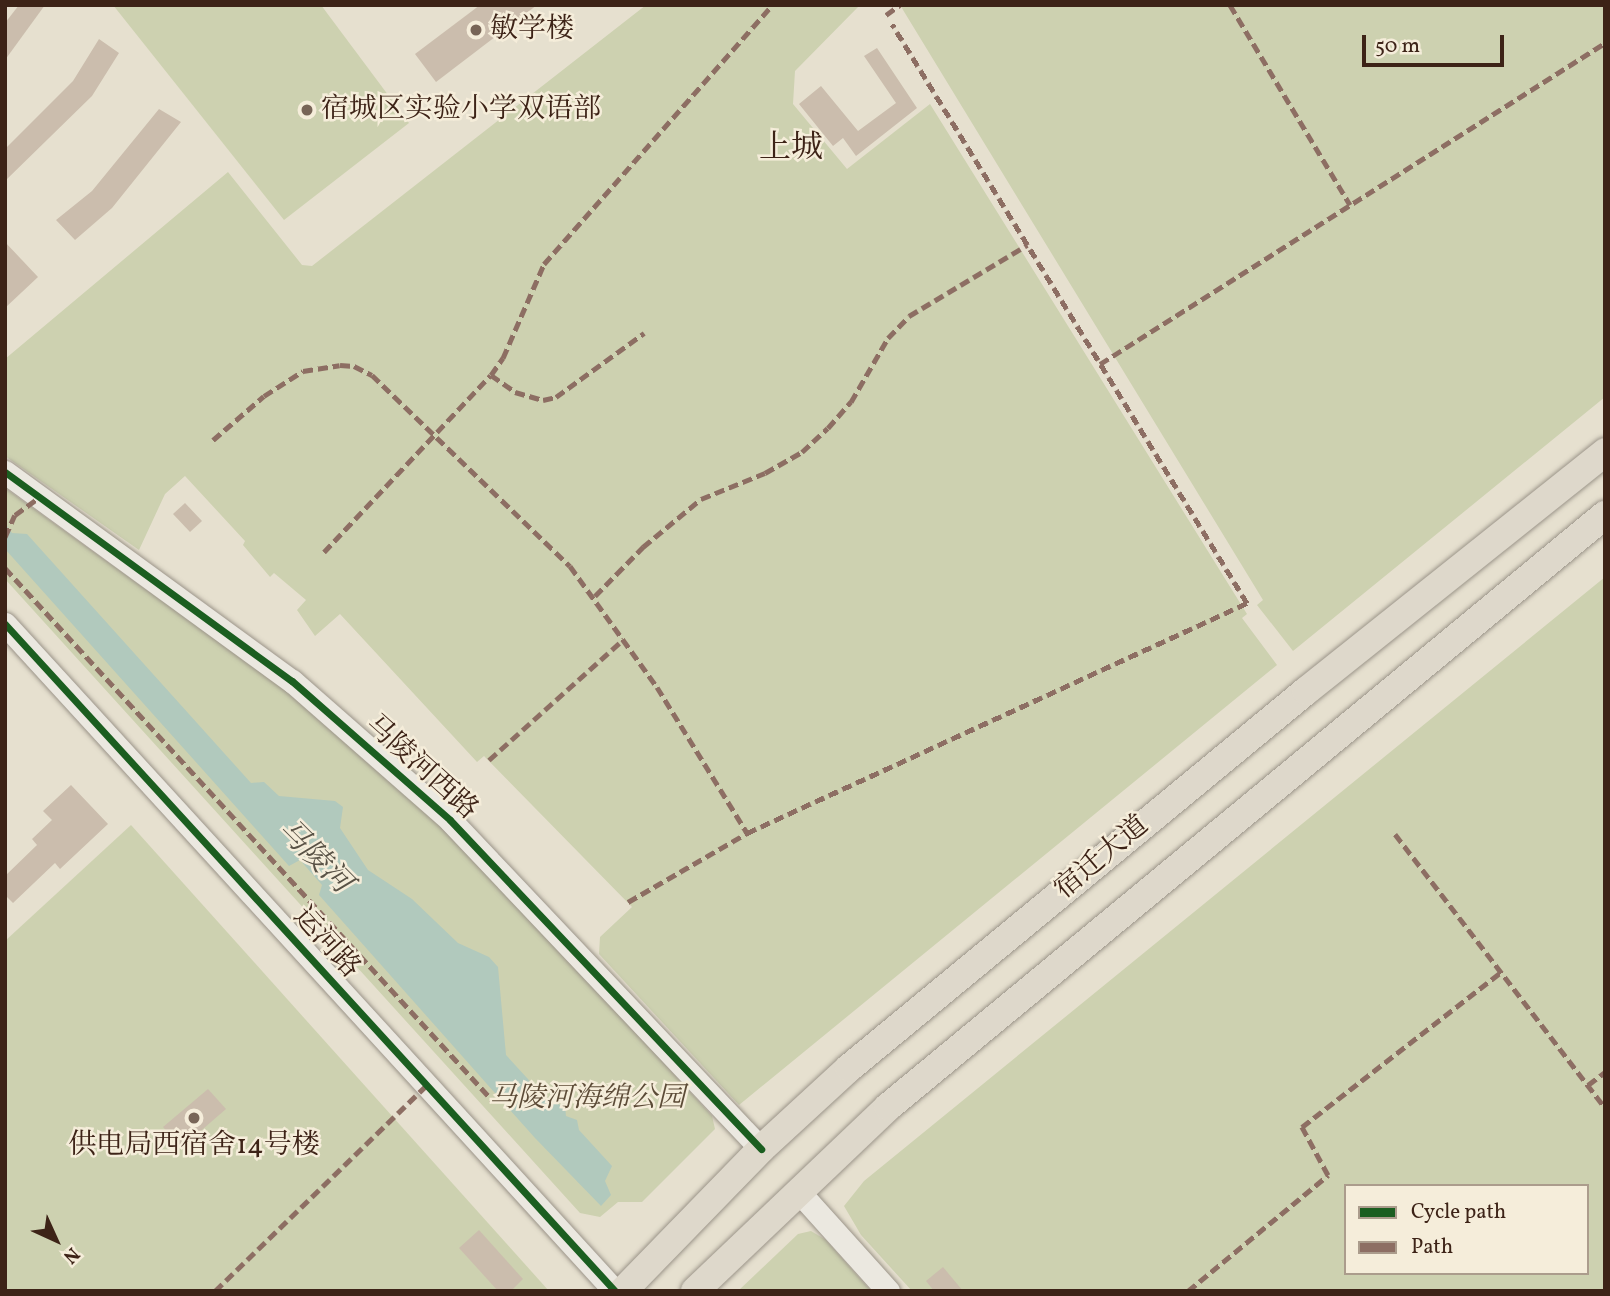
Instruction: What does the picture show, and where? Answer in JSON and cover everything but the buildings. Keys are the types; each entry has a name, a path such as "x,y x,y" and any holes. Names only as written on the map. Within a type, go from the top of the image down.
{"main road":[{"name":"宿迁大道","path":"623,1291 761,1149 849,1068 1274,717 1605,452"},
{"name":"宿迁大道","path":"695,1291 899,1098 1605,515"}],"street":[{"name":"马陵河西路","path":"5,472 292,681 450,820 761,1149"},
{"name":"运河路","path":"5,624 615,1291"},
{"path":"799,1192 888,1291"}],"green space":[{"name":"宿城区实验小学双语部","path":"113,5 321,5 409,123 284,220"},
{"path":"646,5 860,5 795,71 793,104 847,169 930,104 1247,614 1242,618 1277,665 739,1105 599,954 600,937 632,907 484,756 477,762 340,614 315,636 297,610 306,600 274,573 270,577 243,545 245,541 185,476 165,494 139,550 5,456 5,359 228,172 302,265 312,266"},
{"path":"900,5 1605,5 1605,397 1293,651 1257,605 1263,600"},
{"name":"马陵河海绵公园","path":"5,488 302,702 422,808 531,917 712,1116 715,1129 642,1202 618,1202 600,1217 580,1213 5,579"},
{"path":"1605,577 1605,1291 912,1291 861,1235 844,1206 864,1181"},
{"path":"131,825 549,1291 5,1291 5,941"},
{"path":"811,1231 826,1240 871,1291 738,1291 798,1234"}],"water":[{"name":"马陵河","path":"5,524 12,533 27,534 251,783 264,782 279,796 335,801 343,807 340,828 368,870 412,899 458,943 489,957 498,967 506,1055 549,1102 565,1106 566,1116 577,1120 579,1130 612,1166 605,1181 611,1195 601,1206 535,1138 319,895 322,885 300,860 289,866 5,549"}],"marked path":[{"path":"324,552 491,375 503,358 544,264 772,5"},
{"path":"886,15 900,5"},
{"path":"1230,5 1350,205"},
{"path":"628,902 747,833 1247,603 892,24"},
{"path":"1100,364 1605,43"},
{"path":"595,596 643,547 701,499 765,473 802,452 851,402 888,338 909,316 1027,245"},
{"path":"491,375 515,392 543,400 556,397 644,333"},
{"path":"213,440 264,396 303,371 340,365 354,366 372,375 570,566 657,687 747,833"},
{"path":"5,537 15,515 40,497"},
{"path":"5,568 493,1101"},
{"path":"489,760 624,639"},
{"path":"1395,834 1605,1108"},
{"path":"1188,1291 1328,1175 1302,1127 1501,972"},
{"path":"1588,1085 1605,1072"},
{"path":"215,1291 427,1085"}],"cycle path":[{"path":"5,472 292,681 450,820 761,1149"},
{"path":"5,624 615,1291"}],"place":[{"name":"敏学楼","path":"476,30"},
{"name":"宿城区实验小学双语部","path":"307,110"},
{"name":"供电局西宿舍14号楼","path":"194,1118"}],"district":[{"name":"上城","path":"791,149"}]}
